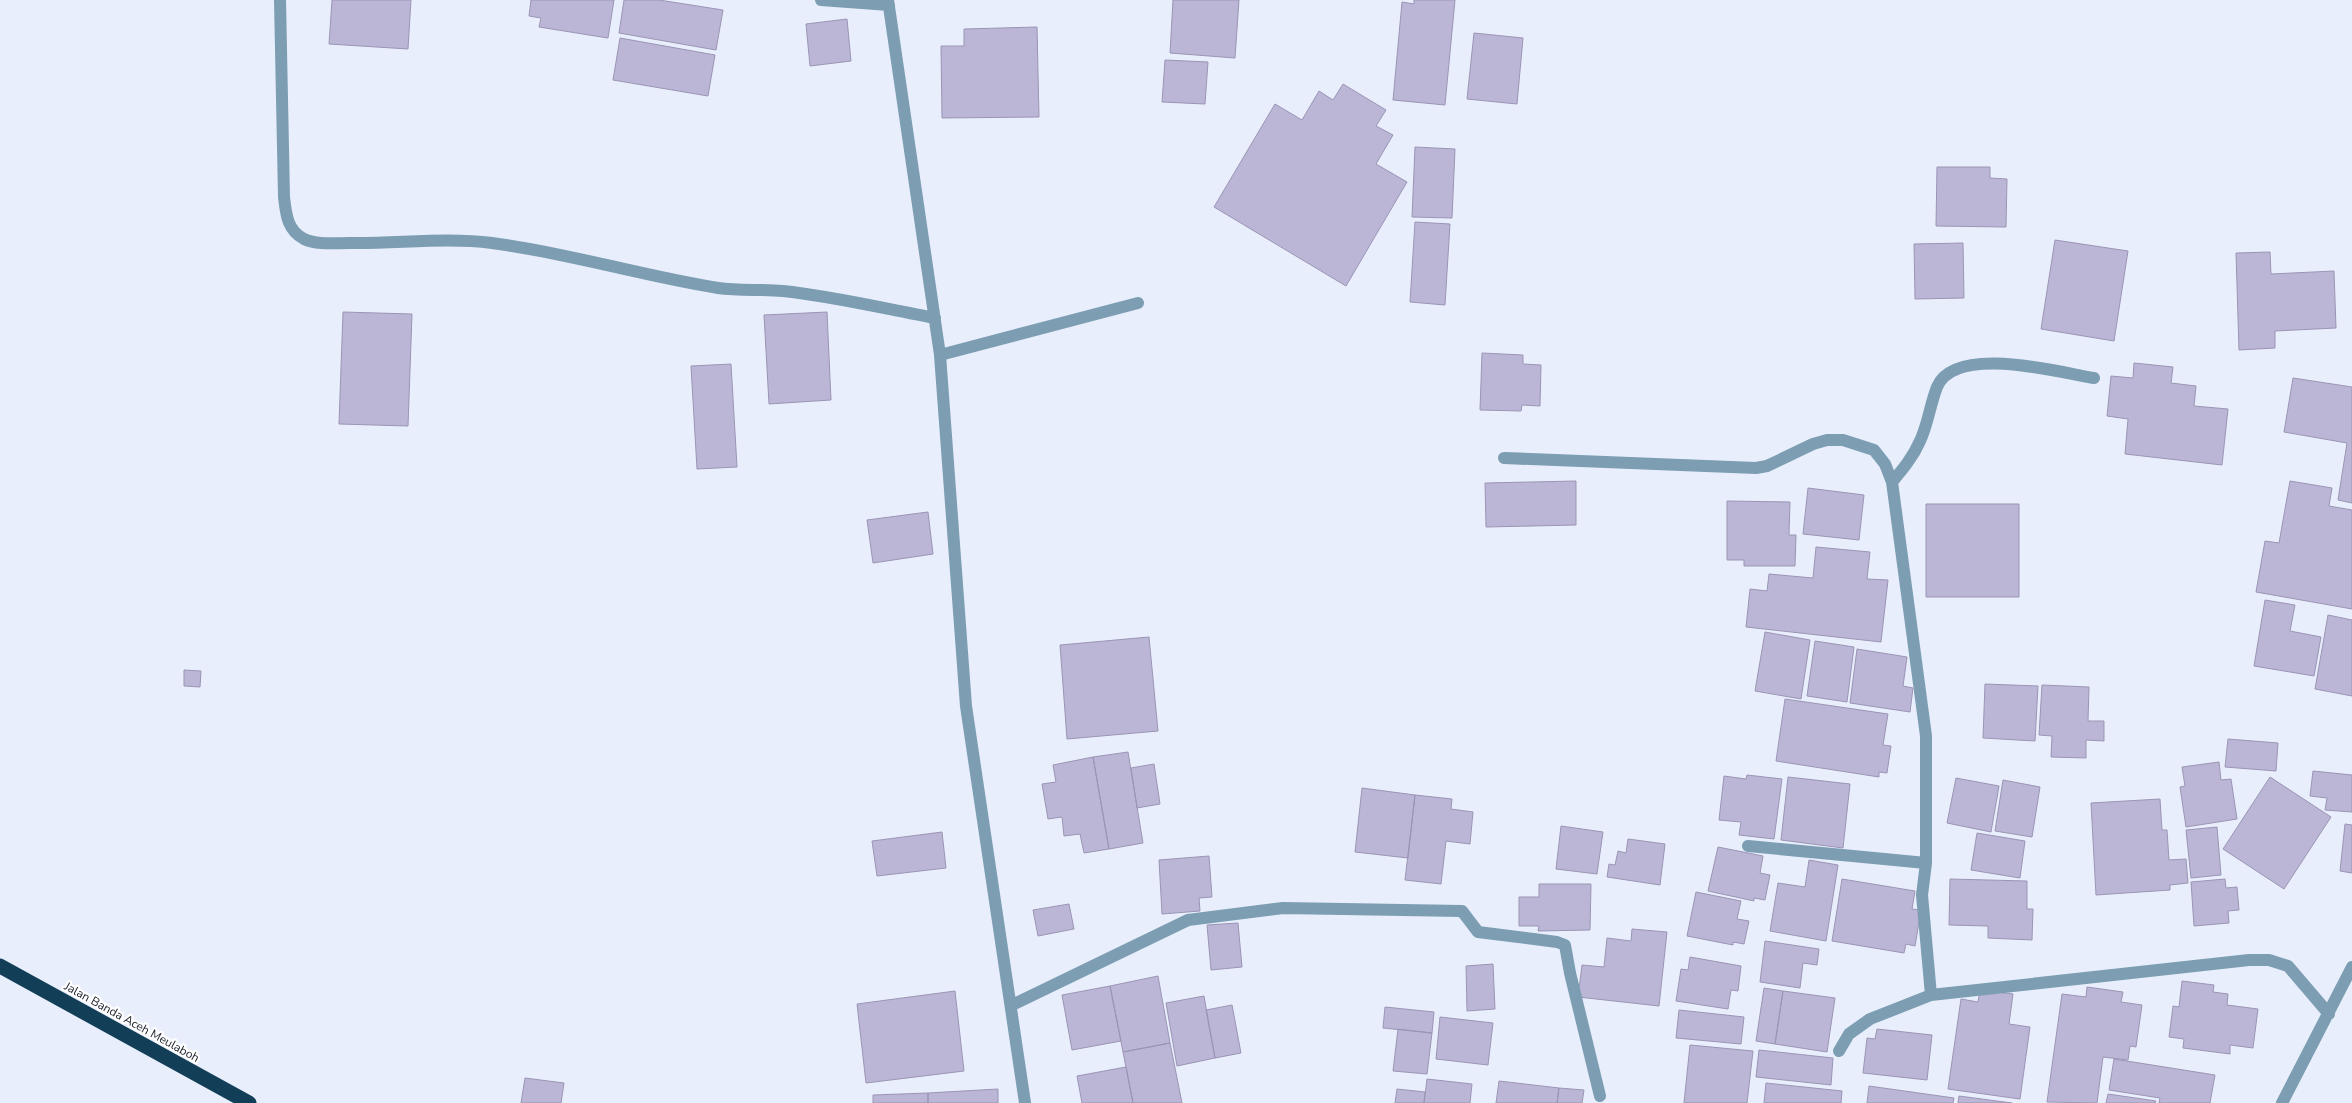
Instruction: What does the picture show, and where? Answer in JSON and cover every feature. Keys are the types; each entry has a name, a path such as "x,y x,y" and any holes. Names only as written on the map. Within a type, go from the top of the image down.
{"highway":[{"name":"Jalan Banda Aceh Meulaboh","path":"0,966 249,1103"}],"street":[{"path":"280,0 286,217 292,230 304,239 320,243 451,241 491,243 587,260 649,275 721,288 783,291 935,318"},
{"path":"821,0 888,3 940,355 966,706 1012,1005 1025,1103"},
{"path":"940,355 1138,303"},
{"path":"1892,482 1909,462 1921,440 1938,385 1956,367 1995,362 2094,378"},
{"path":"1504,458 1756,468 1767,466 1813,444 1827,440 1844,440 1874,450 1885,464 1892,482 1926,736 1926,863 1922,895 1931,995"},
{"path":"1748,846 1926,863"},
{"path":"1012,1005 1188,920 1283,908 1462,911 1478,932 1557,942 1565,945 1600,1096"},
{"path":"1839,1051 1849,1034 1870,1019 1931,995 2249,960 2269,960 2288,966 2329,1014"},
{"path":"2282,1103 2352,968"}],"building":[{"path":"332,0 411,0 408,49 329,44"},
{"path":"531,0 614,0 608,38 539,27 541,18 529,16"},
{"path":"624,0 659,0 723,10 716,50 619,33"},
{"path":"1173,0 1239,0 1235,58 1170,53"},
{"path":"1414,0 1455,0 1445,105 1393,100 1402,2 1414,4"},
{"path":"847,19 851,61 810,66 806,24"},
{"path":"1037,27 1039,117 942,118 941,46 964,46 964,29"},
{"path":"1474,33 1523,38 1517,104 1467,99"},
{"path":"620,38 715,55 708,96 613,80"},
{"path":"1165,60 1208,62 1205,104 1162,102"},
{"path":"1343,84 1386,110 1376,126 1393,135 1376,164 1407,182 1346,286 1214,207 1275,104 1302,120 1319,91 1333,100"},
{"path":"1415,147 1455,149 1452,218 1412,217"},
{"path":"1937,167 1990,167 1990,178 2007,179 2006,227 1936,226"},
{"path":"1415,222 1450,224 1445,305 1410,302"},
{"path":"2055,240 2128,251 2114,341 2041,329"},
{"path":"1963,243 1964,298 1915,299 1914,244"},
{"path":"2270,252 2271,274 2334,271 2336,328 2275,331 2275,348 2239,350 2236,253"},
{"path":"343,312 412,314 408,426 339,424"},
{"path":"827,312 831,400 769,404 764,315"},
{"path":"1482,353 1523,355 1523,364 1541,365 1540,406 1522,405 1521,411 1480,410"},
{"path":"2134,363 2173,367 2171,383 2196,386 2194,406 2228,409 2222,465 2125,454 2128,419 2107,416 2111,376 2133,378"},
{"path":"731,364 737,467 697,469 691,366"},
{"path":"2293,378 2352,387 2352,503 2338,500 2347,443 2284,432"},
{"path":"1576,481 1576,525 1486,527 1485,483"},
{"path":"2290,481 2332,488 2329,506 2352,510 2352,609 2256,592 2265,541 2279,543"},
{"path":"1808,488 1864,495 1859,540 1803,534"},
{"path":"1727,501 1790,502 1789,535 1796,535 1795,566 1744,566 1744,560 1727,560"},
{"path":"1926,504 2019,504 2019,597 1926,597"},
{"path":"928,512 933,554 873,563 867,520"},
{"path":"1816,547 1870,552 1867,579 1888,580 1881,642 1746,627 1750,589 1767,591 1769,574 1813,578"},
{"path":"2265,600 2295,605 2290,631 2321,637 2314,676 2254,666"},
{"path":"2328,615 2352,620 2352,696 2315,689"},
{"path":"1765,632 1810,640 1801,699 1755,691"},
{"path":"1149,637 1158,731 1067,739 1060,645"},
{"path":"1815,641 1854,647 1847,702 1807,696"},
{"path":"1857,649 1907,657 1903,686 1913,688 1910,712 1850,703"},
{"path":"184,670 201,671 200,687 184,686"},
{"path":"1985,684 2038,686 2035,741 1983,738"},
{"path":"2042,685 2089,687 2088,721 2104,721 2104,741 2086,740 2086,758 2051,757 2052,736 2039,735"},
{"path":"1785,699 1888,714 1883,745 1891,746 1887,773 1879,772 1879,777 1776,761"},
{"path":"2228,739 2278,743 2276,771 2225,767"},
{"path":"1128,752 1143,843 1109,849 1093,757"},
{"path":"1093,757 1109,849 1084,853 1080,834 1064,836 1062,817 1048,819 1042,784 1056,782 1053,765"},
{"path":"2219,762 2221,780 2231,779 2237,819 2186,827 2180,787 2185,786 2182,767"},
{"path":"1154,764 1160,804 1137,808 1131,768"},
{"path":"2313,771 2352,775 2352,812 2325,810 2327,798 2310,796"},
{"path":"1747,775 1782,779 1774,839 1739,835 1741,822 1719,820 1724,776 1746,779"},
{"path":"1788,777 1850,784 1843,848 1781,840"},
{"path":"2270,777 2331,817 2284,889 2223,849"},
{"path":"1956,778 1999,786 1991,832 1947,823"},
{"path":"2003,780 2040,787 2032,837 1995,831"},
{"path":"1362,788 1415,795 1408,858 1355,852"},
{"path":"1415,795 1452,799 1451,809 1473,812 1470,844 1446,841 1441,884 1405,880"},
{"path":"2160,799 2162,830 2167,830 2169,860 2186,859 2188,883 2170,885 2170,890 2096,895 2091,803"},
{"path":"2345,824 2352,825 2352,873 2340,871"},
{"path":"1561,826 1603,832 1597,874 1556,869"},
{"path":"2217,827 2221,875 2191,878 2186,830"},
{"path":"942,832 946,868 877,876 872,841"},
{"path":"1977,833 2025,841 2020,878 1971,870"},
{"path":"1628,839 1665,844 1660,885 1607,877 1609,864 1615,865 1618,851 1626,853"},
{"path":"1718,847 1763,856 1760,873 1770,875 1765,900 1754,898 1754,901 1708,891"},
{"path":"1209,856 1212,897 1199,898 1200,911 1162,914 1159,860"},
{"path":"1809,860 1838,865 1826,941 1770,931 1778,883 1805,887"},
{"path":"1842,879 1915,891 1912,909 1921,910 1915,946 1906,944 1904,953 1832,941"},
{"path":"1950,879 2027,881 2027,909 2033,909 2032,940 1988,938 1988,926 1949,925"},
{"path":"2225,879 2226,888 2237,887 2239,910 2228,911 2229,923 2194,926 2191,882"},
{"path":"1539,884 1591,884 1590,930 1538,931 1539,926 1519,926 1519,897 1539,897"},
{"path":"1696,892 1741,901 1737,919 1749,921 1744,944 1733,942 1733,945 1687,936"},
{"path":"1069,904 1074,929 1038,936 1033,910"},
{"path":"1238,923 1242,967 1211,970 1207,925"},
{"path":"1632,929 1667,932 1659,1006 1578,997 1582,965 1604,967 1607,938 1631,941"},
{"path":"1765,941 1819,949 1817,965 1803,963 1800,988 1760,982"},
{"path":"1690,957 1741,966 1738,991 1731,990 1728,1009 1676,1001 1681,969 1688,970"},
{"path":"1493,964 1495,1009 1467,1011 1466,966"},
{"path":"1158,976 1170,1043 1123,1052 1110,986"},
{"path":"2182,981 2214,985 2213,992 2228,994 2227,1005 2258,1009 2253,1048 2230,1045 2230,1054 2183,1048 2184,1039 2169,1037 2173,1006 2179,1007"},
{"path":"1110,986 1121,1041 1072,1050 1062,995"},
{"path":"2087,987 2123,992 2121,1002 2142,1005 2136,1047 2130,1046 2128,1060 2103,1057 2097,1103 2047,1102 2062,994 2086,997"},
{"path":"1764,988 1783,991 1775,1044 1756,1041"},
{"path":"1980,990 2013,994 2009,1024 2030,1027 2020,1099 1948,1089 1961,999 1978,1002"},
{"path":"955,991 964,1071 866,1083 857,1004"},
{"path":"1783,991 1835,998 1827,1052 1775,1044"},
{"path":"1204,996 1215,1058 1177,1066 1166,1003"},
{"path":"1232,1005 1241,1053 1215,1058 1206,1010"},
{"path":"1385,1007 1434,1012 1432,1033 1383,1028"},
{"path":"1679,1010 1744,1017 1741,1044 1676,1038"},
{"path":"1440,1017 1493,1023 1488,1065 1436,1059"},
{"path":"1398,1029 1432,1033 1427,1074 1393,1071"},
{"path":"1877,1029 1932,1035 1927,1080 1863,1073 1867,1038 1875,1039"},
{"path":"1170,1043 1182,1103 1133,1103 1123,1052"},
{"path":"1690,1045 1753,1051 1747,1103 1684,1103"},
{"path":"1759,1050 1833,1058 1831,1085 1756,1077"},
{"path":"2114,1059 2215,1075 2210,1103 2159,1103 2160,1098 2109,1090"},
{"path":"1126,1067 1133,1103 1082,1103 1077,1076"},
{"path":"525,1078 564,1083 561,1103 521,1103"},
{"path":"1427,1079 1472,1084 1470,1103 1424,1103"},
{"path":"1499,1081 1559,1088 1557,1103 1496,1103"},
{"path":"1766,1083 1842,1091 1841,1103 1764,1103"},
{"path":"1869,1086 1954,1098 1953,1103 1867,1103"},
{"path":"1559,1088 1584,1090 1582,1103 1557,1103"},
{"path":"998,1089 998,1103 928,1103 928,1093"},
{"path":"1397,1089 1425,1092 1424,1103 1395,1103"},
{"path":"928,1093 928,1103 873,1103 873,1095"},
{"path":"2108,1094 2156,1101 2155,1103 2106,1103"},
{"path":"1959,1096 2012,1103 1958,1103"}]}
